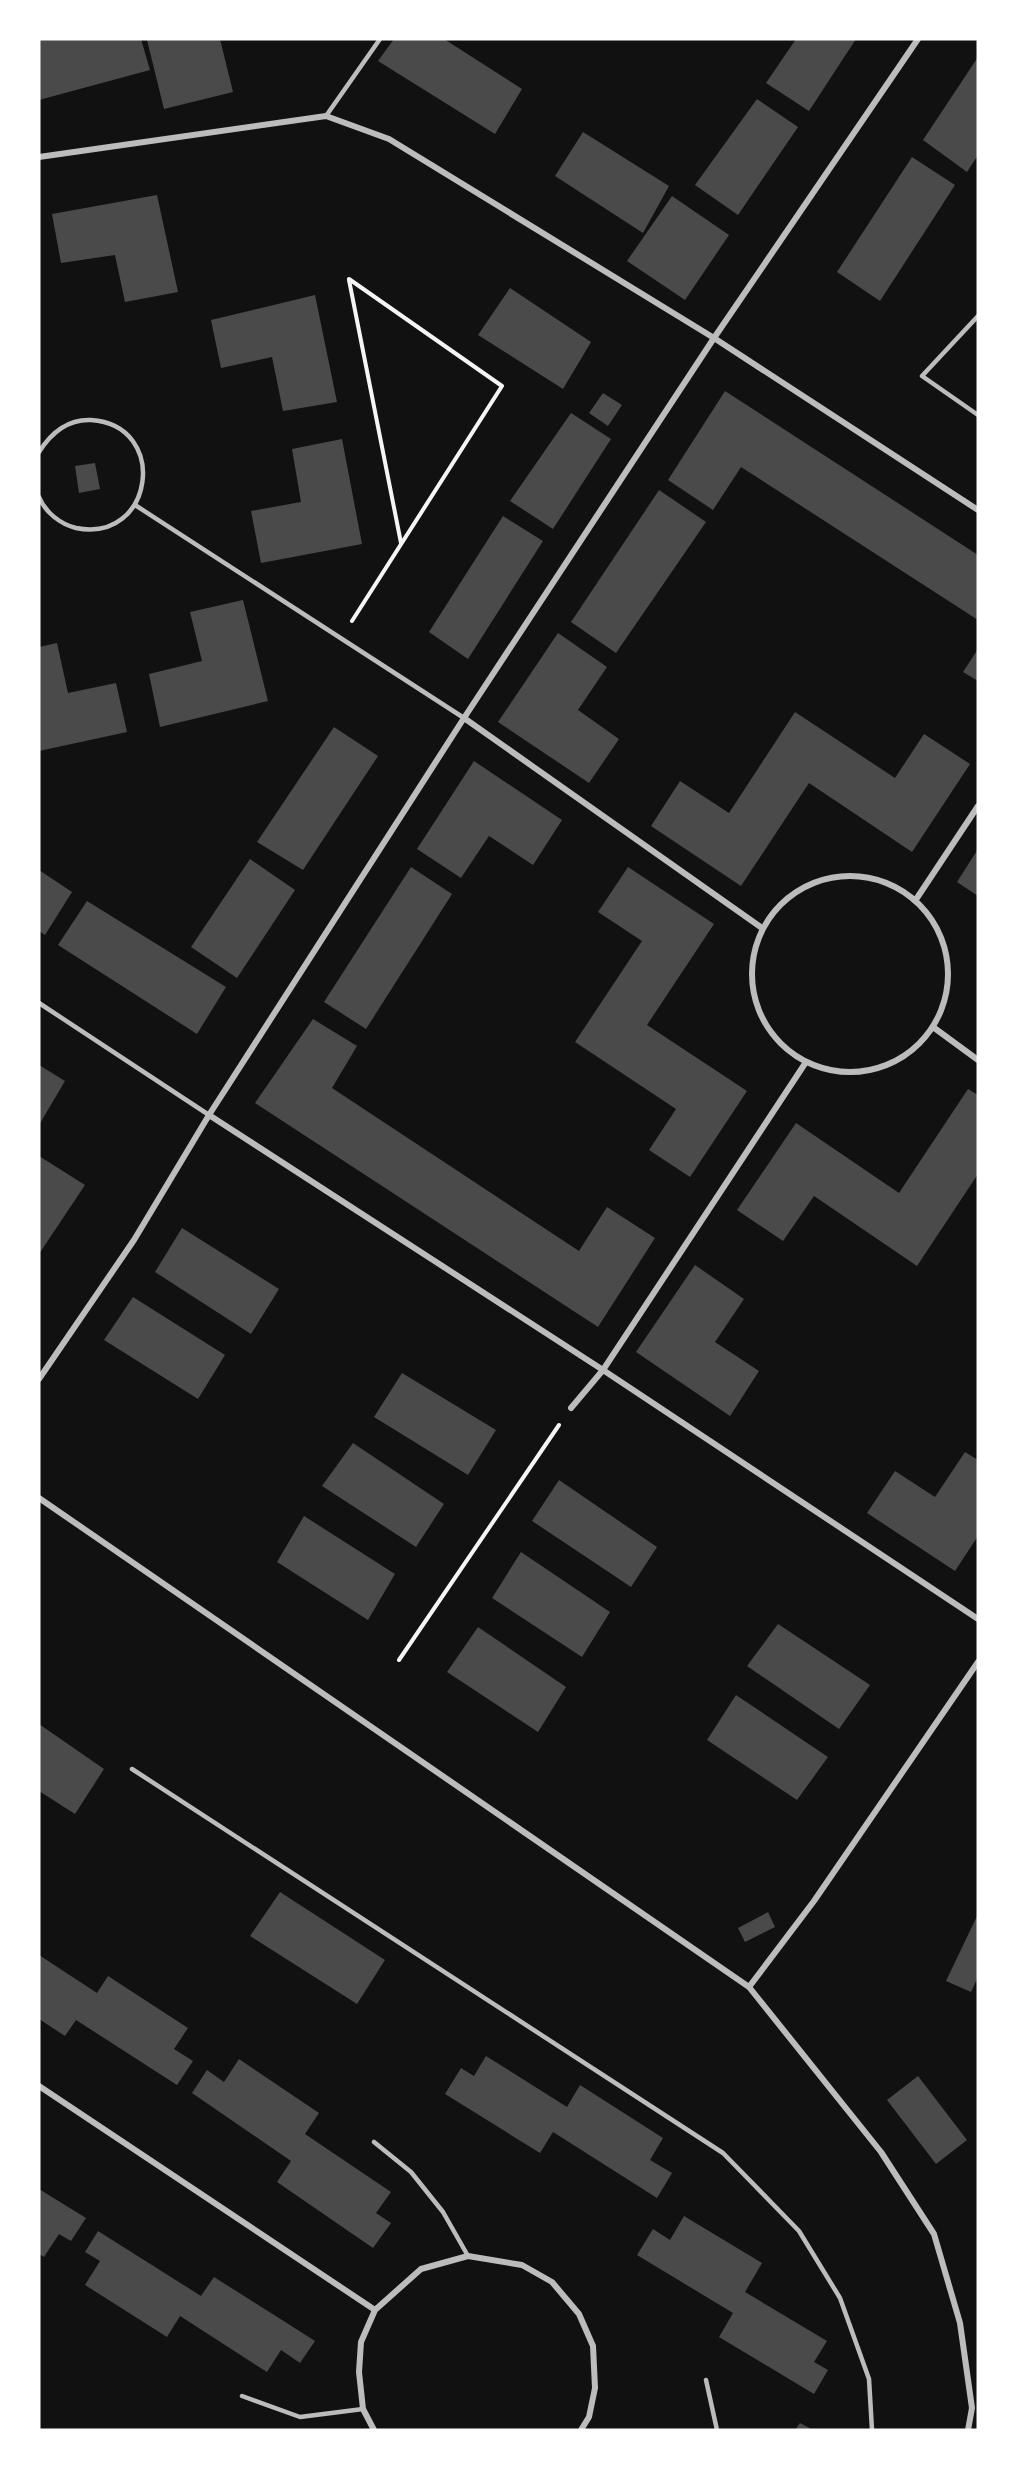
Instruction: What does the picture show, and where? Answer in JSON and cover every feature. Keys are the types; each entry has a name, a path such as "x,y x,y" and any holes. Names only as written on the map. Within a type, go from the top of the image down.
{"street":[{"path":"39,1379 134,1240 209,1115 464,718 714,338 918,39"},
{"path":"39,157 326,116 389,139 714,338 978,510"},
{"path":"464,718 762,928"},
{"path":"915,901 978,806"},
{"path":"850,875 885,882 915,901 933,922 944,948 948,975 944,1002 933,1027 914,1049 890,1065 862,1072 833,1071 806,1062 775,1039 756,1005 751,966 762,928 784,900 814,882 850,875"},
{"path":"933,1027 978,1060"},
{"path":"571,1408 603,1370 806,1062"},
{"path":"209,1115 603,1370 978,1618"},
{"path":"39,1498 749,1987 881,2151 934,2234 960,2323 972,2408 968,2430"},
{"path":"749,1987 814,1901 978,1662"},
{"path":"39,2086 375,2310"},
{"path":"374,2430 363,2409 359,2372 361,2342 375,2310 421,2269 468,2256 522,2265 552,2282 579,2314 593,2346 595,2388 589,2417 581,2430"}],"lane":[{"path":"326,116 380,39"},
{"path":"978,316 922,376 978,415"},
{"path":"39,452 47,438 62,426 82,420 111,424 128,435 144,468 142,488 135,505 122,519 105,528 87,530 68,526 52,516 39,497"},
{"path":"135,505 464,718"},
{"path":"39,1003 209,1115"},
{"path":"132,1769 723,2153 799,2231 840,2298 869,2379 872,2430"},
{"path":"374,2142 411,2172 442,2212 468,2256"},
{"path":"706,2380 717,2430"},
{"path":"242,2397 300,2417 363,2409"}],"path":[{"path":"341,638 502,386 349,279 401,544"},
{"path":"399,1660 571,1408"}],"building":[{"path":"39,39 141,39 150,70 39,100"},
{"path":"220,39 233,92 164,109 147,40"},
{"path":"394,39 444,39 522,89 495,134 378,61"},
{"path":"796,39 856,39 809,111 766,83"},
{"path":"978,57 978,155 967,172 923,140"},
{"path":"757,99 798,127 738,215 695,185"},
{"path":"583,132 669,186 643,233 555,176"},
{"path":"912,157 955,185 880,301 837,272"},
{"path":"157,195 178,292 125,302 115,255 61,263 52,214"},
{"path":"672,196 729,235 685,300 627,261"},
{"path":"510,288 591,342 563,389 478,335"},
{"path":"315,295 337,402 283,411 272,357 221,368 211,320"},
{"path":"725,391 978,555 978,620 741,467 713,510 668,480"},
{"path":"603,393 622,405 608,426 589,413"},
{"path":"571,413 611,439 553,529 510,501"},
{"path":"342,439 362,544 261,563 251,511 301,502 292,449"},
{"path":"95,463 100,489 79,493 75,466"},
{"path":"659,490 706,522 616,653 571,622"},
{"path":"503,516 543,541 468,659 429,632"},
{"path":"243,600 268,701 160,727 149,674 202,661 190,612"},
{"path":"558,633 607,667 578,710 619,739 589,783 498,722"},
{"path":"57,643 68,693 116,683 127,732 39,751 39,647"},
{"path":"978,649 978,681 963,672"},
{"path":"795,712 895,778 924,734 970,764 912,852 809,783 741,886 651,826 680,781 729,813"},
{"path":"334,727 378,756 303,870 257,842"},
{"path":"474,761 562,820 533,865 489,836 461,878 417,849"},
{"path":"978,849 978,896 957,882"},
{"path":"250,859 295,890 237,978 191,947"},
{"path":"411,867 452,894 366,1029 324,1002"},
{"path":"628,867 714,924 647,1025 747,1091 690,1177 649,1150 676,1109 575,1042 642,941 598,912"},
{"path":"39,870 72,892 45,935 39,931"},
{"path":"87,901 226,987 197,1034 58,945"},
{"path":"313,1019 357,1046 332,1088 579,1251 607,1207 655,1238 598,1327 255,1103"},
{"path":"39,1065 65,1081 39,1125"},
{"path":"968,1089 978,1095 978,1174 917,1266 814,1196 783,1241 737,1210 796,1123 899,1193"},
{"path":"39,1156 85,1185 39,1254"},
{"path":"182,1228 279,1289 251,1334 155,1272"},
{"path":"695,1265 744,1299 715,1342 759,1371 730,1416 636,1352"},
{"path":"133,1297 225,1355 198,1399 104,1340"},
{"path":"402,1373 496,1430 468,1475 374,1417"},
{"path":"353,1443 444,1504 416,1547 322,1486"},
{"path":"965,1452 978,1460 978,1536 955,1571 867,1513 895,1471 935,1497"},
{"path":"559,1480 657,1547 631,1587 532,1521"},
{"path":"304,1516 395,1574 368,1620 277,1562"},
{"path":"521,1552 610,1612 582,1657 492,1598"},
{"path":"778,1624 870,1685 839,1729 747,1666"},
{"path":"478,1627 566,1687 538,1732 447,1672"},
{"path":"736,1695 828,1757 797,1800 707,1740"},
{"path":"39,1724 104,1769 75,1814 39,1791"},
{"path":"280,1892 385,1960 357,2004 250,1936"},
{"path":"768,1912 775,1927 745,1942 738,1928"},
{"path":"978,1914 978,1977 971,1992 946,1981"},
{"path":"39,1955 97,1993 108,1976 188,2028 174,2049 193,2061 177,2085 76,2020 65,2036 39,2019"},
{"path":"486,2056 567,2107 580,2085 663,2138 650,2160 672,2173 657,2198 553,2132 540,2153 445,2094 461,2068 474,2076"},
{"path":"239,2059 319,2113 305,2134 391,2192 376,2213 391,2223 373,2248 277,2182 291,2161 192,2093 207,2070 224,2082"},
{"path":"918,2076 967,2140 936,2164 887,2100"},
{"path":"39,2189 86,2218 71,2241 59,2234 44,2257 39,2254"},
{"path":"684,2216 762,2263 745,2292 827,2341 814,2362 828,2370 814,2394 719,2337 733,2313 637,2255 653,2229 670,2240"},
{"path":"98,2231 201,2296 214,2277 315,2341 300,2363 281,2350 267,2372 180,2316 167,2337 85,2285 100,2261 85,2252"},
{"path":"800,2423 813,2430 795,2430"}]}
